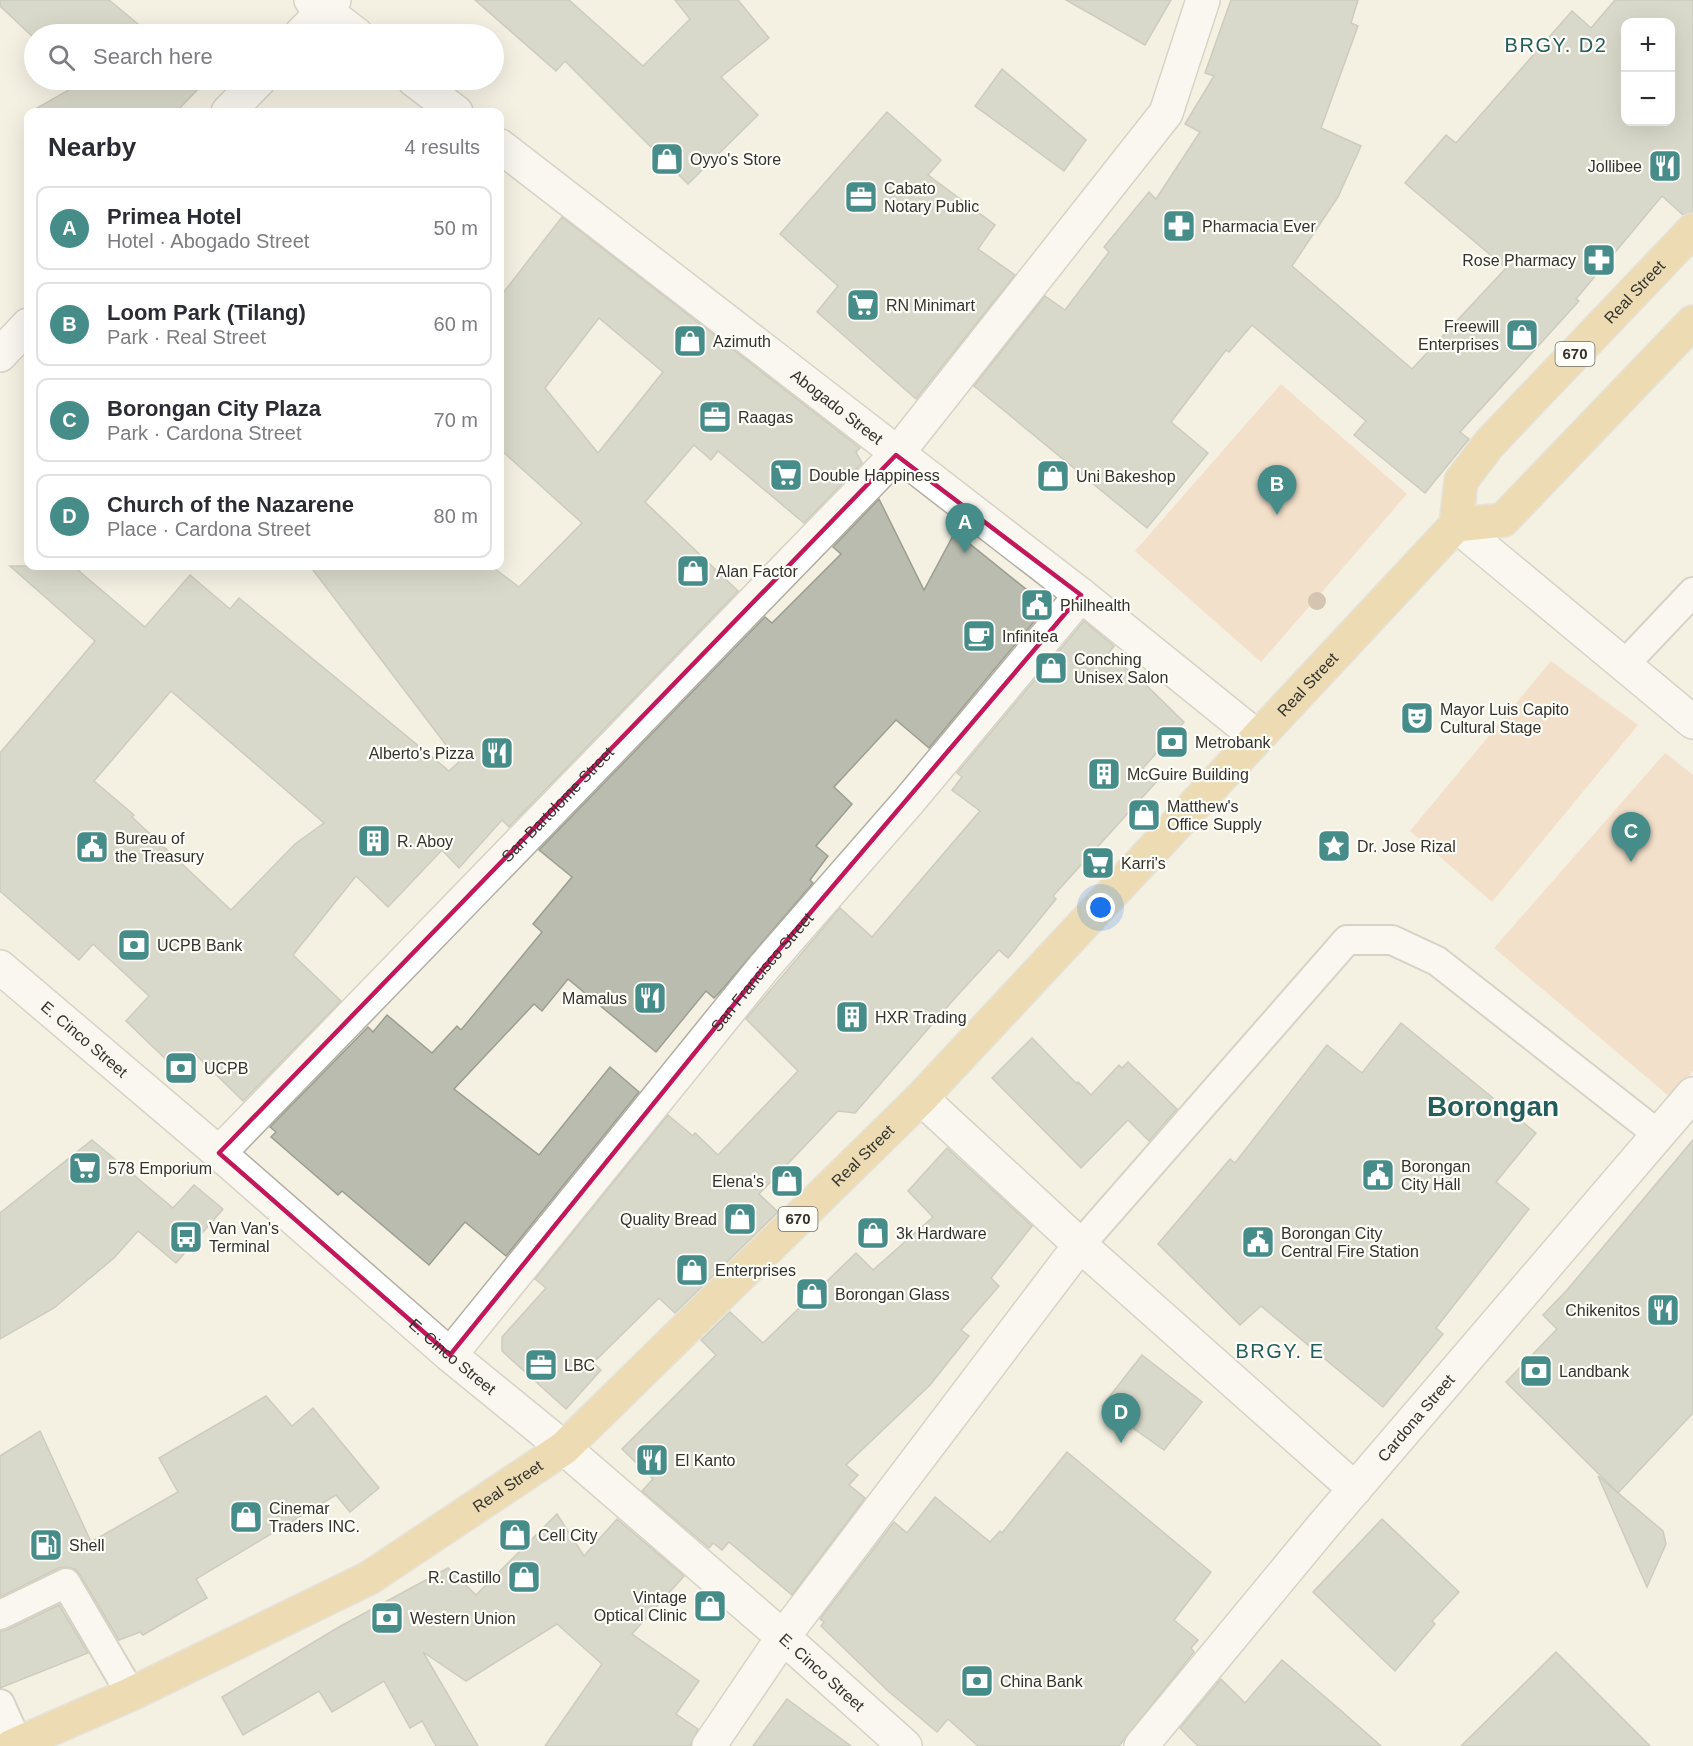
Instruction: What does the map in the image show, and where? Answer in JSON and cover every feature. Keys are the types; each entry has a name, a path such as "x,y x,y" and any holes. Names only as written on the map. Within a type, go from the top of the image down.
{"main road":[{"name":"Real Street","path":"15,1745 131,1694 369,1578 564,1448 921,1098 1456,525 1461,481 1490,444 1688,243"},
{"path":"1456,525 1503,520 1693,322"}],"street":[{"name":"San Bartolome Street","path":"219,1153 896,455 1166,113 1203,0"},
{"path":"309,24 323,3 345,24"},
{"path":"232,108 249,90"},
{"path":"427,90 451,108"},
{"name":"Abogado Street","path":"504,149 896,455 1081,595 1257,737"},
{"path":"0,355 24,329"},
{"path":"1456,525 1693,722"},
{"name":"San Francisco Street","path":"450,1355 765,966 909,801 1081,595"},
{"name":"E. Cinco Street","path":"0,967 219,1153 450,1355 564,1448 905,1746"},
{"name":"Cardona Street","path":"1141,1746 1355,1489 1693,1094"},
{"path":"921,1098 1080,1245 1355,1489"},
{"path":"709,1746 783,1637 1080,1245"}],"lane":[{"path":"1624,665 1693,591"},
{"path":"1080,1245 1347,940 1392,940 1437,961 1659,1135"},
{"path":"0,1614 66,1583 131,1694"},
{"path":"0,1704 15,1745"}],"highlighted area":[{"path":"896,455 1081,595 765,966 450,1355 219,1153"}],"shaded area":[{"path":"1281,384 1407,494 1261,662 1135,551"},
{"path":"1551,661 1638,725 1492,902 1410,831"},
{"path":"1665,753 1693,775 1693,1071 1671,1098 1494,948"}],"building":[{"path":"0,0 109,0 138,24 24,24 24,29 0,6"},
{"path":"475,0 569,0 643,66 690,19 675,0 738,0 769,38 721,77 758,115 688,184 565,61 556,71"},
{"path":"1066,0 1171,0 1145,45"},
{"path":"1231,0 1358,0 1351,23 1358,26 1321,128 1361,146 1338,197 1292,266 1412,369 1506,268 1405,183 1446,135 1456,143 1572,11 1591,28 1615,0 1693,0 1693,212 1683,215 1662,196 1576,299 1579,301 1460,432 1469,439 1425,493 1354,435 1366,421 1252,325 1229,352 1226,350 1171,422 1208,453 1147,528 974,386 1045,296 1065,310 1109,252 1104,247 1149,192 1156,199 1200,132 1185,124 1214,76 1205,73"},
{"path":"1002,69 1086,140 1064,171 975,106"},
{"path":"69,90 197,90 180,108 37,108"},
{"path":"887,112 941,160 928,175 995,225 978,249 1015,275 916,399 817,312 838,286 780,234"},
{"path":"562,217 860,448 856,452 862,463 804,523 718,451 711,460 694,445 645,502 738,591 509,827 502,820 459,868 442,850 388,907 356,876 293,955 341,1001 243,1101 195,1054 179,1072 126,1021 149,996 93,944 79,960 0,891 0,753 95,641 10,566 24,566 24,570 78,570 145,627 190,575 230,609 239,598 449,771 459,762 313,570 496,570 519,587 582,523 504,453 504,292","holes":["599,318 663,372 598,453 545,388","171,691 324,823 295,844 231,910 132,817 134,815 94,781"]},
{"path":"879,499 924,590 955,532 1047,606 929,748 896,720 834,787 852,804 816,846 828,856 810,880 813,883 719,993 714,998 706,991 656,1052 568,979 542,1011 534,1004 454,1089 539,1155 610,1067 639,1092 506,1256 465,1222 429,1265 342,1191 338,1195 271,1137 276,1132 270,1127 368,1027 373,1032 387,1015 432,1053 457,1026 461,1030 542,932 533,924 572,877 539,850 765,617 772,623 841,554 833,547"},
{"path":"1084,621 1114,646 1108,654 1143,682 1184,722 1143,768 1158,780 1053,896 1056,899 1008,958 999,950 855,1113 838,1111 759,1194 778,1212 675,1313 659,1298 593,1363 601,1370 566,1409 502,1351 502,1337 546,1288 535,1279 668,1115 693,1136 695,1133 718,1155 798,1071 746,1019 840,908 872,937 980,811 952,790 962,777 957,773"},
{"path":"1401,1023 1536,1133 1496,1182 1529,1209 1436,1328 1443,1334 1383,1407 1261,1306 1240,1325 1158,1244 1230,1159 1235,1163 1327,1045 1362,1073"},
{"path":"1032,1038 1077,1084 1078,1082 1091,1095 1119,1065 1122,1068 1128,1062 1177,1109 1149,1141 1128,1120 1081,1168 992,1078"},
{"path":"92,1140 173,1208 194,1185 223,1209 176,1263 138,1231 114,1258 54,1308 0,1339 0,1213"},
{"path":"1693,1140 1693,1413 1618,1493 1506,1382 1557,1329 1543,1315 1567,1290"},
{"path":"947,1148 1032,1226 991,1278 999,1286 961,1330 969,1336 930,1385 846,1465 858,1475 849,1485 865,1498 792,1595 729,1542 722,1550 713,1543 709,1548 642,1491 653,1479 622,1449 716,1355 701,1340 730,1312 763,1343 856,1253 873,1270 933,1217 908,1191"},
{"path":"1142,1355 1202,1402 1164,1450 1102,1406"},
{"path":"266,1396 292,1426 313,1408 379,1488 350,1512 336,1495 196,1579 207,1598 143,1635 140,1632 119,1640 75,1569 59,1568 0,1597 0,1456 40,1431 91,1542 178,1492 159,1458"},
{"path":"1067,1452 1211,1572 1174,1620 1198,1640 1191,1648 1194,1652 1119,1746 978,1746 948,1719 937,1732 888,1691 821,1626 824,1622 820,1619 894,1522 907,1533 935,1497 990,1542 1000,1531 1002,1533"},
{"path":"1598,1476 1663,1531 1666,1544 1647,1587"},
{"path":"557,1514 584,1556 617,1519 684,1576 632,1634 699,1681 676,1714 698,1729 690,1746 545,1746 602,1664 557,1624 466,1681 423,1652 478,1746 436,1746 422,1721 410,1728 384,1681 332,1712 319,1691 243,1735 222,1697 339,1627 448,1568 476,1595"},
{"path":"1382,1519 1459,1592 1432,1621 1435,1624 1395,1671 1313,1592"},
{"path":"59,1605 88,1653 0,1688 0,1631 7,1630"},
{"path":"1556,1652 1650,1746 1461,1746 1535,1673"},
{"path":"1282,1660 1381,1746 1198,1746 1180,1728 1221,1679 1245,1703"},
{"path":"787,1699 851,1746 753,1746"}],"place":[{"name":"Oyyo's Store","path":"667,159"},
{"name":"Jollibee","path":"1665,166"},
{"name":"Cabato Notary Public","path":"861,197"},
{"name":"Pharmacia Ever","path":"1179,226"},
{"name":"Rose Pharmacy","path":"1599,260"},
{"name":"RN Minimart","path":"863,305"},
{"name":"Freewill Enterprises","path":"1522,335"},
{"name":"Azimuth","path":"690,341"},
{"name":"Raagas","path":"715,417"},
{"name":"Double Happiness","path":"786,475"},
{"name":"Uni Bakeshop","path":"1053,476"},
{"name":"Loom Park (Tilang)","path":"1277,515"},
{"name":"Primea Hotel","path":"965,553"},
{"name":"Alan Factor","path":"693,571"},
{"name":"Philhealth","path":"1037,605"},
{"name":"Infinitea","path":"979,636"},
{"name":"Conching Unisex Salon","path":"1051,668"},
{"name":"Mayor Luis Capito Cultural Stage","path":"1417,718"},
{"name":"Metrobank","path":"1172,742"},
{"name":"Alberto's Pizza","path":"497,753"},
{"name":"McGuire Building","path":"1104,774"},
{"name":"Matthew's Office Supply","path":"1144,815"},
{"name":"R. Aboy","path":"374,841"},
{"name":"Dr. Jose Rizal","path":"1334,846"},
{"name":"Bureau of the Treasury","path":"92,847"},
{"name":"Borongan City Plaza","path":"1631,862"},
{"name":"Karri's","path":"1098,863"},
{"name":"UCPB Bank","path":"134,945"},
{"name":"Mamalus","path":"650,998"},
{"name":"HXR Trading","path":"852,1017"},
{"name":"UCPB","path":"181,1068"},
{"name":"578 Emporium","path":"85,1168"},
{"name":"Borongan City Hall","path":"1378,1175"},
{"name":"Elena's","path":"787,1181"},
{"name":"Quality Bread","path":"740,1219"},
{"name":"3k Hardware","path":"873,1233"},
{"name":"Van Van's Terminal","path":"186,1237"},
{"name":"Borongan City Central Fire Station","path":"1258,1242"},
{"name":"Enterprises","path":"692,1270"},
{"name":"Borongan Glass","path":"812,1294"},
{"name":"Chikenitos","path":"1663,1310"},
{"name":"LBC","path":"541,1365"},
{"name":"Landbank","path":"1536,1371"},
{"name":"Church of the Nazarene","path":"1121,1443"},
{"name":"El Kanto","path":"652,1460"},
{"name":"Cinemar Traders INC.","path":"246,1517"},
{"name":"Cell City","path":"515,1535"},
{"name":"Shell","path":"46,1545"},
{"name":"R. Castillo","path":"524,1577"},
{"name":"Vintage Optical Clinic","path":"710,1606"},
{"name":"Western Union","path":"387,1618"},
{"name":"China Bank","path":"977,1681"}],"district":[{"name":"BRGY. D2","path":"1556,45"},
{"name":"Borongan","path":"1493,1106"},
{"name":"BRGY. E","path":"1280,1351"}]}
